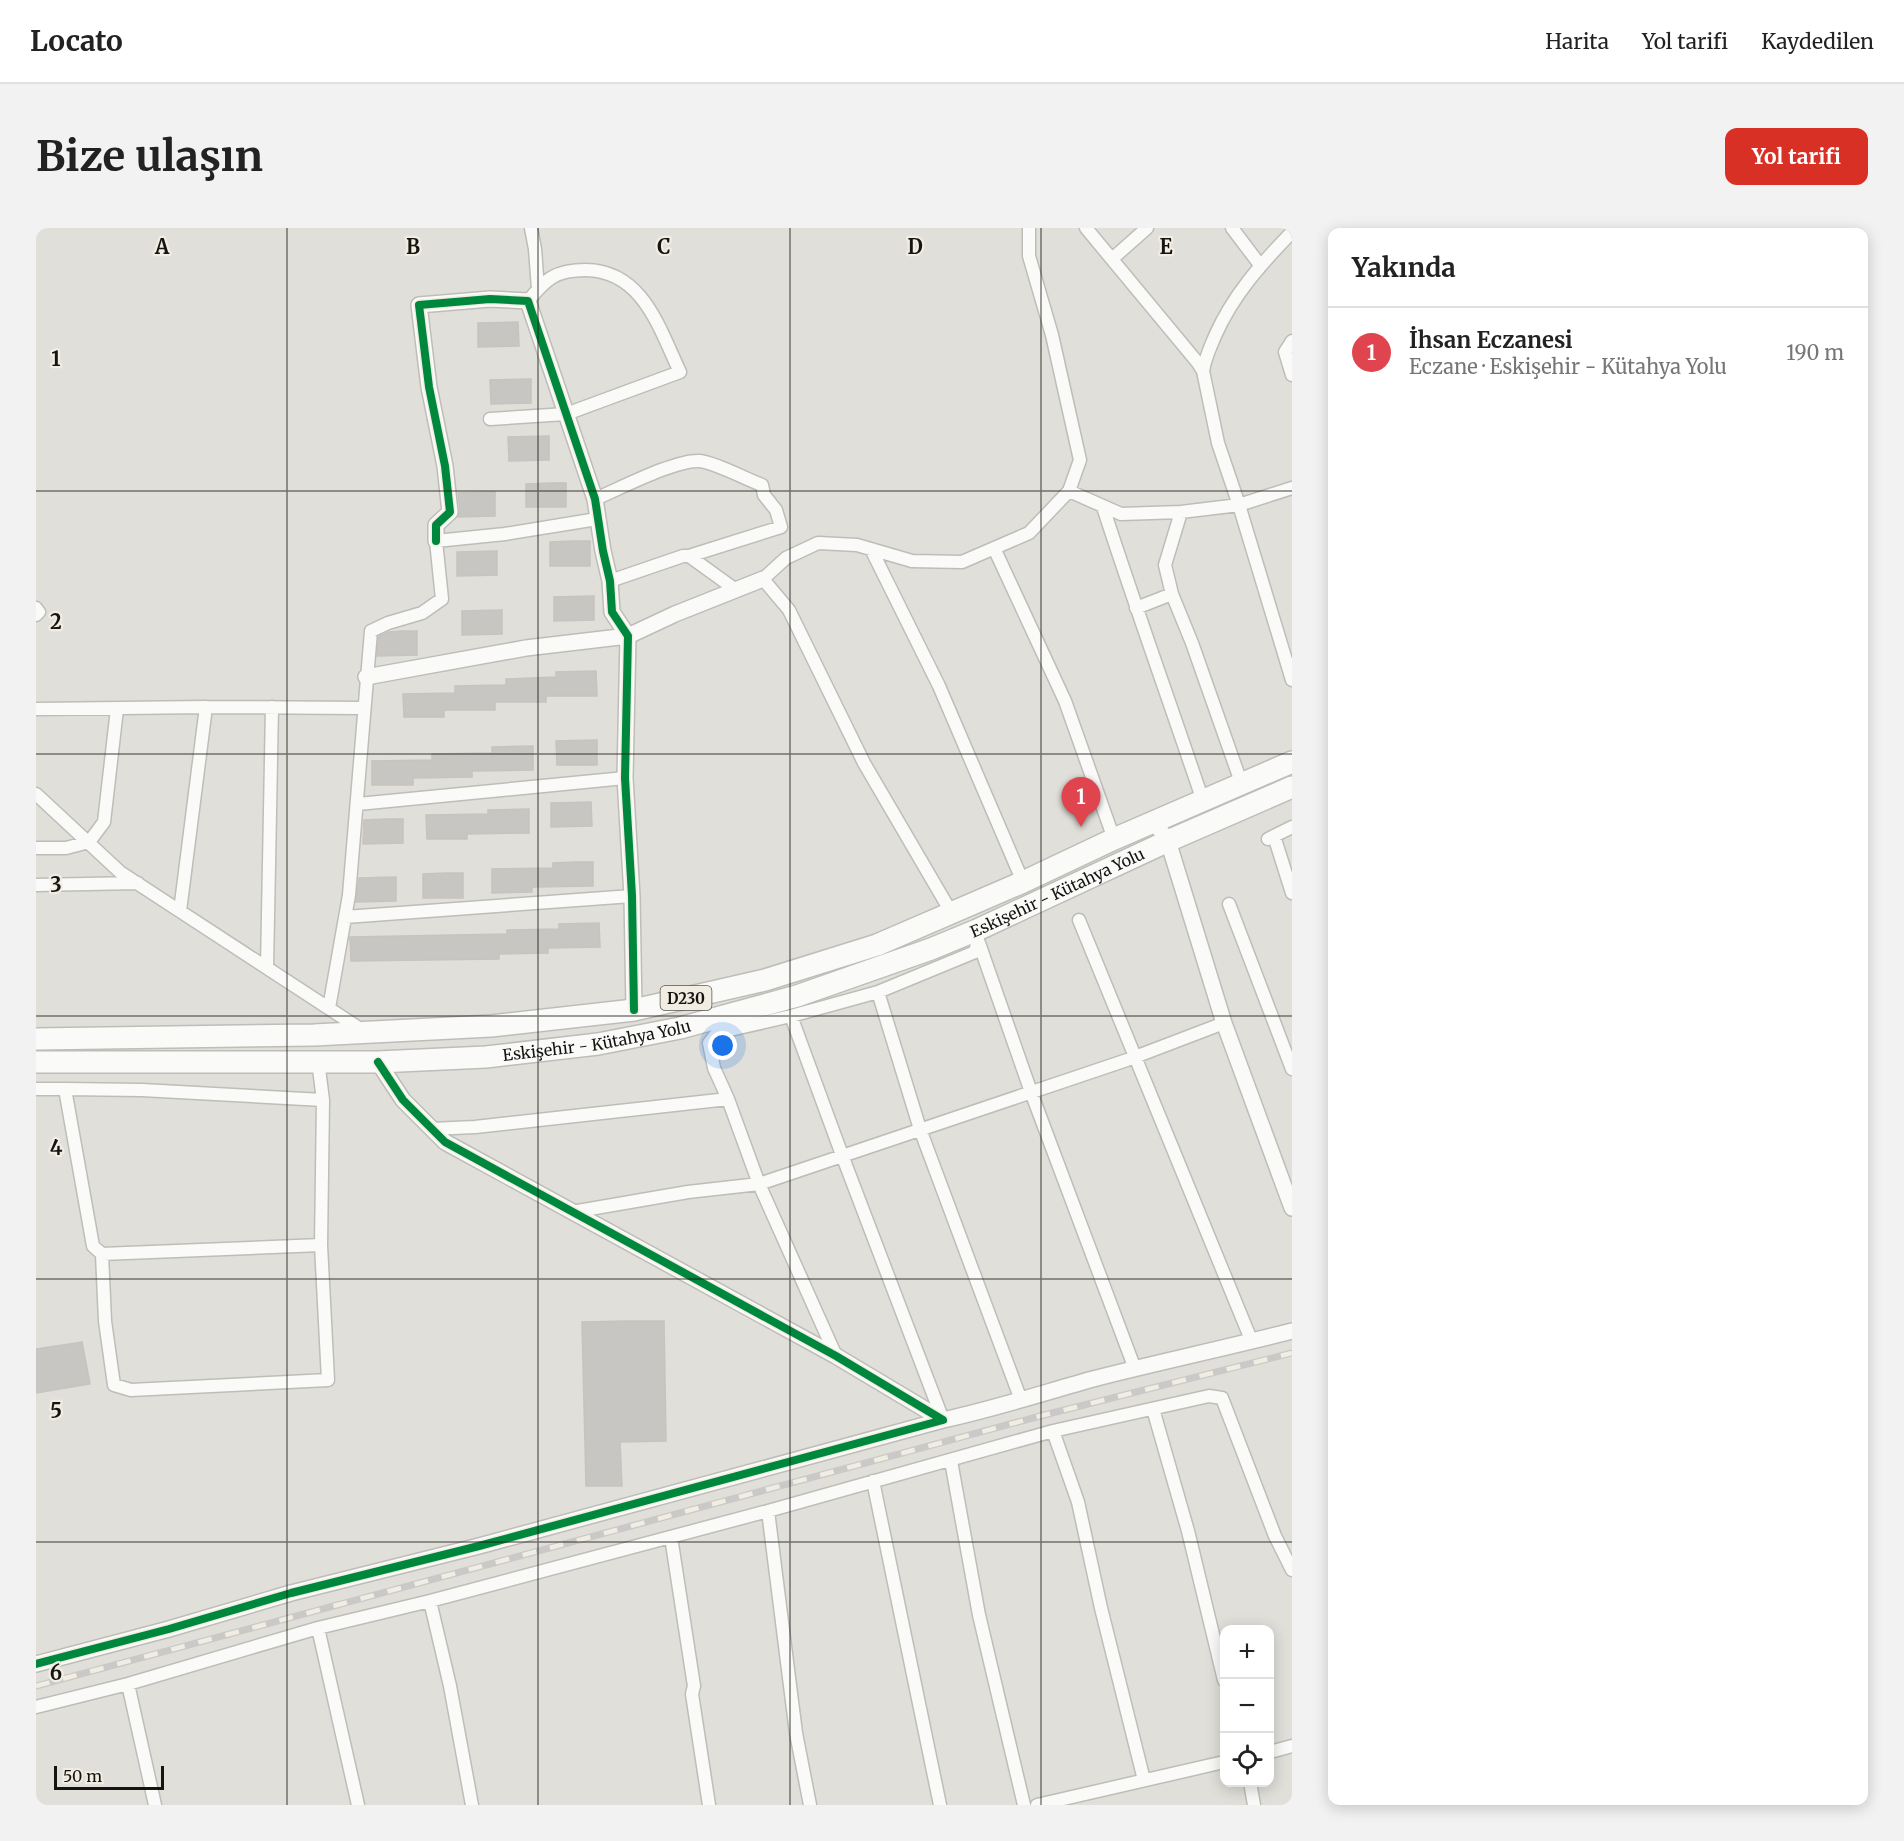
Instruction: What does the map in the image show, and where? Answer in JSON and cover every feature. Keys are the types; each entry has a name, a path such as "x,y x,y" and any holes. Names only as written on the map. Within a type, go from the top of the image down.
{"highway":[{"name":"Eskişehir - Kütahya Yolu","path":"36,1039 314,1035 491,1026 634,1010 765,980 877,945 1292,762"},
{"name":"Eskişehir - Kütahya Yolu","path":"36,1062 378,1062 486,1057 598,1044 680,1029 797,996 931,949 978,937 1168,841 1292,787"}],"street":[{"path":"531,228 535,249 533,296 566,414 595,499 610,581 612,612 628,636 625,778 632,896 634,1010"},
{"path":"366,677 526,648 628,636 675,614 763,579 786,558 818,543 857,545 912,561 962,562 1029,533 1069,491 1080,460 1052,335 1029,256 1029,228"},
{"path":"1086,228 1203,371"},
{"path":"1112,259 1147,228"},
{"path":"1232,228 1260,265"},
{"path":"1292,232 1260,265 1237,294 1204,359 1203,371 1218,443 1292,681"},
{"path":"329,1008 349,896 371,631 388,623 422,613 441,599 436,525 450,512 449,488 429,387 419,305 533,296 544,281 568,270 601,271 624,281 643,298 680,372 566,414 490,419"},
{"path":"1292,341 1285,352 1292,375"},
{"path":"595,499 669,467 697,461 708,463 762,485 764,495 776,510 781,527 683,556 610,581"},
{"path":"1069,491 1121,514 1181,513 1239,505 1292,488"},
{"path":"1103,507 1203,801"},
{"path":"1181,513 1166,565 1172,594 1192,643 1242,785"},
{"path":"436,541 505,534 597,519"},
{"path":"994,548 1065,701 1114,839"},
{"path":"871,549 939,686 1023,882"},
{"path":"689,556 736,590"},
{"path":"763,579 789,610 864,763 951,912"},
{"path":"1136,608 1172,594"},
{"path":"36,608 39,612 36,615"},
{"path":"36,710 206,707 364,708"},
{"path":"180,911 206,707"},
{"path":"267,968 272,707"},
{"path":"36,848 66,848 88,842 104,822 117,709"},
{"path":"358,804 625,778"},
{"path":"36,794 120,872 366,1032"},
{"path":"1155,823 1168,841 1224,1023 1291,1202"},
{"path":"1292,827 1271,838 1292,893"},
{"path":"36,885 138,884"},
{"path":"345,917 632,896"},
{"path":"1228,904 1292,1069"},
{"path":"1079,920 1252,1341"},
{"path":"836,1356 759,1184 728,1099 714,1068 709,1043 717,1033 878,992 975,952 978,937"},
{"path":"978,937 1031,1092 1136,1369"},
{"path":"878,992 920,1129 1021,1400"},
{"path":"791,1016 943,1420"},
{"path":"572,1212 687,1192 759,1184 1135,1057 1224,1023"},
{"path":"102,1254 105,1321 114,1385 131,1390 328,1380 321,1245 323,1100 318,1061"},
{"path":"378,1062 403,1100 445,1142 836,1356 943,1420"},
{"path":"36,1089 142,1090 323,1100"},
{"path":"64,1089 93,1246 102,1254 321,1245"},
{"path":"431,1128 475,1127 728,1099"},
{"path":"36,1664 169,1629 291,1593 489,1543 943,1420 1292,1331"},
{"path":"36,1707 128,1684 318,1628 430,1601 768,1512 1053,1431 1209,1396 1222,1398 1275,1536 1292,1570"},
{"path":"1153,1409 1188,1531 1224,1679"},
{"path":"1053,1431 1078,1502 1101,1608 1144,1780"},
{"path":"951,1461 979,1615 1024,1805"},
{"path":"873,1481 940,1805"},
{"path":"768,1512 796,1733 810,1805"},
{"path":"671,1537 694,1686 692,1694 709,1805"},
{"path":"430,1601 450,1686 472,1805"},
{"path":"318,1628 358,1805"},
{"path":"128,1684 155,1805"},
{"path":"1274,1751 1292,1746"},
{"path":"1037,1805 1220,1763"},
{"path":"1251,1787 1254,1805"}],"building":[{"path":"518,322 519,346 478,347 478,323"},
{"path":"531,379 531,403 491,404 490,380"},
{"path":"549,436 549,460 509,461 508,437"},
{"path":"566,483 566,507 526,507 526,484"},
{"path":"495,492 495,516 458,517 460,511 458,493"},
{"path":"590,541 590,566 550,566 550,542"},
{"path":"497,551 497,575 457,576 457,552"},
{"path":"594,596 594,620 554,621 554,597"},
{"path":"502,610 502,634 462,635 462,611"},
{"path":"401,631 417,631 417,655 377,656 379,636"},
{"path":"596,671 597,696 546,696 546,702 495,702 495,710 444,710 444,717 404,717 403,694 455,693 455,686 506,685 506,679 556,677 556,672"},
{"path":"597,740 597,765 557,765 556,741"},
{"path":"533,746 533,770 472,771 472,777 413,778 413,785 372,785 372,761 432,760 432,754 492,753 492,747"},
{"path":"591,802 592,826 551,827 551,803"},
{"path":"529,809 529,833 467,834 467,839 427,839 426,815 488,814 488,810"},
{"path":"403,819 403,843 363,844 364,820"},
{"path":"593,862 593,886 532,887 532,892 492,893 492,869 553,868 553,863"},
{"path":"463,873 463,898 423,898 423,874"},
{"path":"396,877 396,901 356,902 359,878"},
{"path":"599,923 600,947 548,948 548,953 499,954 499,959 351,961 350,937 507,934 507,930 559,929 559,924"},
{"path":"664,1321 666,1441 620,1442 622,1486 586,1486 582,1322"},
{"path":"82,1342 90,1384 36,1393 36,1349"}],"railway":[{"path":"36,1686 1044,1415 1292,1353"}],"cycle path":[{"path":"436,541 436,525 450,512 445,466 429,387 419,305 490,299 528,301 595,499 610,581 612,612 628,636 625,778 632,896 634,1010"},
{"path":"36,1664 169,1629 291,1593 479,1546 943,1420 836,1356 445,1142 403,1100 378,1062"}],"place":[{"name":"İhsan Eczanesi","path":"1081,827"}]}
